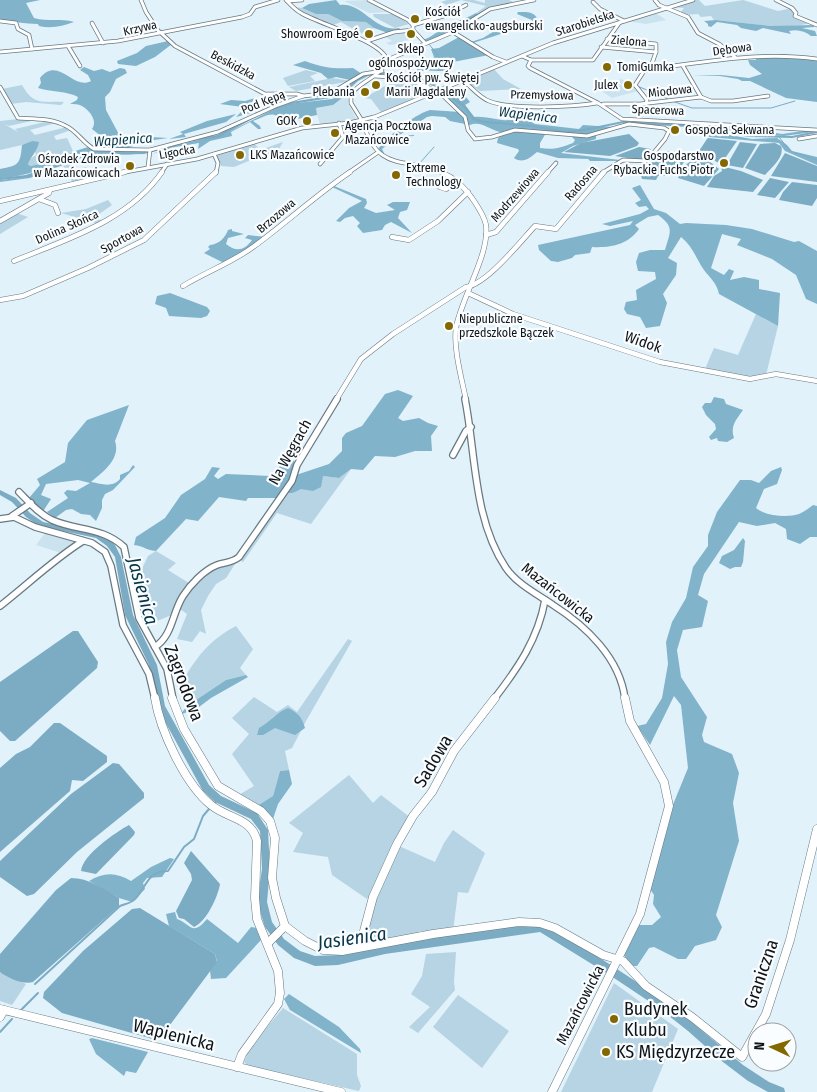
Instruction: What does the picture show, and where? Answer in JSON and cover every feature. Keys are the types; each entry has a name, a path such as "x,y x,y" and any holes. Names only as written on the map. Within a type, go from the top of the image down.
{"street":[{"name":"Beskidzka","path":"141,0 146,12 160,32 175,46 265,94 296,94 303,96"},
{"name":"Krzywa","path":"0,52 103,43 242,17 250,14 255,7 278,0"},
{"path":"287,0 302,0"},
{"path":"287,0 292,7 312,18 367,42 386,56 387,60"},
{"path":"370,0 414,25"},
{"path":"486,235 482,213 458,180 444,172 387,158 377,153 368,140 361,121 351,104 351,94 362,82 379,74 387,60 453,32 490,9 534,0"},
{"path":"654,0 665,8 688,17 698,32 719,44 735,57"},
{"name":"Starobielska","path":"361,121 522,56 622,21 693,0"},
{"path":"776,0 794,9 796,13 794,16 817,25"},
{"path":"531,60 561,59 586,61 595,58 601,47 622,21 600,9 593,2"},
{"path":"414,25 447,15 466,5"},
{"path":"0,21 16,23 18,29 29,35 32,49"},
{"path":"92,23 103,43"},
{"path":"413,30 414,25"},
{"path":"367,42 394,32 413,30 427,43"},
{"path":"453,32 493,57 506,62"},
{"name":"Zielona","path":"607,39 656,44 656,52 650,69 644,71 635,85 647,100 646,104"},
{"path":"68,46 80,66"},
{"name":"Zielona","path":"601,47 656,52"},
{"name":"Dębowa","path":"650,69 683,66 735,57 783,54 817,59"},
{"name":"Spacerowa","path":"522,56 531,60 528,66 530,68 602,103 618,118 670,120 773,129 817,130"},
{"path":"683,66 700,97"},
{"name":"Pod Kępą","path":"0,87 18,118 48,120 67,126 86,145 94,149 149,153 226,130 269,108 303,96 331,93 363,74 379,74 405,78 437,90"},
{"name":"Przemysłowa","path":"461,80 473,87 485,99 500,104 525,107 574,106 602,103"},
{"path":"437,90 465,117 468,130 474,139 515,130 587,136 629,124 666,128 670,120"},
{"name":"Miodowa","path":"602,103 646,104 700,97 711,100 733,101 768,96"},
{"name":"Ligocka","path":"0,201 214,154 302,128 361,121"},
{"path":"320,164 344,137 339,123"},
{"name":"Radosna","path":"470,286 482,280 535,226 556,228 592,184 608,168 626,160 642,162 647,160 667,138 669,131 666,128"},
{"path":"799,139 817,136"},
{"path":"148,167 149,153"},
{"name":"Brzozowa","path":"183,286 199,276 222,267 252,248 322,192 377,153"},
{"name":"Sportowa","path":"0,300 31,292 88,268 144,240 216,173 219,166 214,154"},
{"name":"Modrzewiowa","path":"486,235 496,232 556,163"},
{"name":"Dolina Słońca","path":"14,261 101,224 140,198 168,164"},
{"path":"440,187 446,189 458,180"},
{"path":"0,220 49,194 50,190"},
{"path":"392,236 408,240 438,221 468,192"},
{"path":"39,199 55,205 58,213"},
{"name":"Mazańcowicka","path":"486,235 456,328 456,336 471,428 480,504 488,532 505,567 512,576 564,612 607,653 620,676 626,711 630,722 651,756 669,791 669,806 640,914 552,1092"},
{"name":"Na Węgrach","path":"155,647 165,639 176,610 189,589 210,569 217,565 233,562 239,557 292,480 302,454 358,363 393,334 470,286"},
{"name":"Widok","path":"468,293 513,314 598,340 660,362 750,379 780,374 817,381"},
{"path":"453,455 466,431 471,428"},
{"name":"Zagrodowa","path":"19,492 30,504 50,519 101,531 118,540 124,547 139,618 167,669 174,706 184,729 218,786 261,811 270,821 274,838 272,878 285,926"},
{"path":"0,519 15,514 30,504"},
{"path":"15,514 43,530 97,544 107,554 126,633 149,674 155,709 162,726 198,792 212,806 246,823 254,831 257,841 255,903 263,936 268,943 281,986 281,994 278,1004 242,1054 237,1067"},
{"path":"0,606 45,571 64,553 83,541"},
{"name":"Sadowa","path":"363,946 362,932 376,887 390,858 414,815 428,798 454,751 536,637 541,624 545,600"},
{"name":"Graniczna","path":"618,960 628,964 636,977 646,986 692,1017 739,1056 744,1056 766,1014 790,940 817,829"},
{"path":"268,943 285,926 305,941 323,950 342,951 363,946 519,922 540,923 555,928 604,955 618,960"},
{"name":"Wapienicka","path":"1,1012 341,1092"}],"shaded area":[{"path":"0,0 40,0 26,3 34,18 74,22 48,27 39,26 38,24 0,21"},
{"path":"336,0 340,5 356,8 383,26 399,28 401,30 388,33 374,28 366,22 342,21 328,14 316,14 302,8 309,4"},
{"path":"368,0 392,12 369,13 344,1"},
{"path":"461,0 447,5 441,2"},
{"path":"461,0 474,0 485,3 485,0 509,0 517,4 494,8 479,15 476,13 486,6"},
{"path":"699,0 705,6 743,0 778,11 792,8 795,10 794,15 811,23 775,26 714,20 711,16 701,17 698,14 684,15 680,13 684,8 670,7"},
{"path":"294,7 316,14 328,14 342,21 366,22 374,28 355,36 346,32 353,29 341,22 331,26"},
{"path":"518,12 534,14 539,23 522,28 526,31 516,29 473,43 471,42 483,38 501,27 498,25 502,23 518,26 532,22 532,20 517,14"},
{"path":"654,12 666,20 646,24 626,21"},
{"path":"476,13 479,15 452,31 425,43 422,40 429,38 446,26"},
{"path":"373,14 394,14 409,24 395,28 374,17"},
{"path":"716,20 771,26 815,25 814,27 802,28 815,31 817,36 811,36 798,30 789,31 791,34 763,28 756,31 741,28 737,25 717,22 711,27 704,21"},
{"path":"412,31 416,36 407,37 408,40 402,42 411,48 407,50 397,44 390,45 386,43 392,41 384,36 395,32"},
{"path":"461,36 489,55 453,62 446,67 449,69 444,71 421,71 413,76 407,74 421,67 437,65 431,61 434,57 431,49 439,48"},
{"path":"168,41 172,44 155,57 136,66 118,64 117,61 137,53 146,46"},
{"path":"783,54 817,59 817,102 786,98 750,81 720,76 692,76 721,75 749,78 762,74 750,65 748,60 756,60 755,55"},
{"path":"305,61 329,68 353,68 362,74 350,80 336,77 328,79 321,73 293,65"},
{"path":"84,67 94,71 102,69 110,72 120,68 125,69 127,73 116,79 110,92 105,97 106,110 123,142 129,143 151,137 168,138 140,142 125,150 108,149 106,140 92,129 94,120 90,113 78,104 70,104 77,100 78,97 38,88 41,83 40,78 53,70 60,71 78,82 85,83 91,81 88,75 80,70"},
{"path":"493,68 503,79 521,89 480,91 463,80"},
{"path":"306,70 318,73 310,76 315,81 288,86 283,78"},
{"path":"332,78 351,81 296,91 289,87"},
{"path":"405,79 434,90 381,112 371,99 364,98 385,86"},
{"path":"621,79 634,85 638,91 612,98 600,90 622,85 618,80"},
{"path":"22,85 26,92 39,101 64,102 61,105 26,102 11,104 2,89"},
{"path":"446,88 466,97 470,102 465,105 474,117 523,120 535,124 579,129 583,125 613,127 596,134 596,139 573,146 561,153 620,160 590,161 588,159 558,158 537,152 526,160 517,160 514,158 519,151 518,149 497,143 498,138 507,132 497,131 478,124 468,126 466,117 439,91","holes":["546,133 570,135 575,140 573,143 556,148 540,148 540,143"]},
{"path":"349,94 348,103 356,118 355,120 320,124 315,108 333,105"},
{"path":"340,96 342,98 333,105 316,108 317,115 282,122 273,114 253,121 261,129 258,129 250,122 231,132 232,136 210,141 198,149 199,143 175,147 152,154 175,145 223,135 268,112 288,104 332,99"},
{"path":"255,98 249,107 251,113 236,117 243,110 243,107 220,104 231,100 245,101"},
{"path":"430,110 460,112 465,117 465,124 450,121 445,117 427,117 398,136 414,136 397,137 382,149 384,153 381,154 377,150 401,127"},
{"path":"236,114 226,122 184,134 186,137 169,139 183,134 180,132 207,121"},
{"path":"28,118 40,119 9,126 4,124 18,132 15,129 49,121 56,123 30,130 35,135 67,127 71,130 54,136 56,140 67,138 73,151 55,161 30,166 28,164 30,159 36,155 32,141 0,150 0,121"},
{"path":"670,123 725,126 743,130 752,128 765,129 769,132 782,134 810,130 814,132 784,136 764,135"},
{"path":"696,129 752,139 777,138 792,151 817,157 817,165 785,151 779,143 709,137 708,132 686,130"},
{"path":"629,134 639,143 637,146 610,156 564,152 581,143"},
{"path":"708,138 737,141 721,164 711,159 695,157"},
{"path":"32,141 39,142 28,164 30,166 55,161 72,152 88,147 126,152 147,151 133,154 86,154 34,172 0,178 0,169 15,165 19,160 22,145"},
{"name":"LKS Mazańcowice","path":"283,142 273,159 263,155 234,167 221,166 217,155 254,143 260,150"},
{"path":"740,142 757,144 743,168 727,165"},
{"path":"775,143 781,146 780,158 765,175 745,168 760,144"},
{"path":"639,147 651,149 644,159 615,156"},
{"path":"661,151 679,152 687,158 674,176 658,176 656,180 642,179 641,175"},
{"path":"785,153 817,166 817,182 771,176"},
{"path":"112,154 103,163 96,163 97,159 87,157 78,159 91,156"},
{"path":"78,159 30,178 0,182 0,180 27,175"},
{"path":"691,160 709,161 719,169 704,186 678,178 681,170"},
{"path":"70,162 73,170 87,167 84,180 73,183 63,165"},
{"path":"721,166 741,171 763,180 753,192 707,187 714,176 722,171"},
{"path":"770,178 789,182 775,198 757,195"},
{"path":"792,182 817,185 817,198 812,206 779,200"},
{"path":"640,185 654,209 666,213 680,224 726,225 752,229 794,242 799,241 817,251 817,304 806,299 796,275 772,259 737,245 741,239 722,234 711,268 724,275 729,269 734,271 730,280 744,277 759,280 759,289 780,293 778,326 719,294 715,284 689,245 681,237 668,258 677,263 676,275 663,294 667,303 660,326 646,328 640,317 627,314 624,309 626,302 637,300 636,290 656,279 655,272 638,271 636,262 639,253 650,250 665,250 670,230 667,223 658,215 648,217 635,225 639,229 630,239 612,246 592,247 590,253 575,255 572,258 558,262 551,261 539,250 538,245 630,225 633,221 610,226 602,224 640,214 649,209 646,206 639,207 635,203 641,200 632,188"},
{"path":"334,186 366,199 367,203 364,208 376,213 395,210 387,205 393,202 410,202 407,210 400,212 398,218 412,233 391,222 385,225 382,230 363,233 357,226 360,223 353,216 345,218 340,222 336,221 349,208 362,201 332,187"},
{"path":"108,200 112,205 95,217 104,221 98,224 61,213 86,209"},
{"path":"16,213 28,217 0,234 0,222"},
{"path":"232,229 232,231 244,234 228,238 226,244 237,249 243,248 252,240 245,238 248,235 266,237 221,266 222,262 204,253 210,249 208,247 210,245 219,242 228,230"},
{"path":"170,293 207,307 210,311 207,316 201,318 169,316 166,308 155,304 157,296"},
{"path":"756,314 778,326 766,375 753,378 705,369 714,348 738,355"},
{"path":"398,390 413,396 398,418 403,421 419,418 438,426 431,436 432,451 415,451 395,457 375,456 363,470 351,469 339,478 323,476 321,487 313,491 301,489 293,493 281,493 277,498 248,498 246,501 219,497 198,521 186,519 156,551 134,545 136,537 165,518 181,495 205,479 212,467 220,468 214,476 218,479 226,474 270,476 280,466 277,461 284,458 293,460 296,465 293,476 329,464 342,451 342,438 346,433 362,426 385,394"},
{"path":"714,397 724,399 726,404 743,410 733,427 734,438 727,442 718,441 717,438 711,440 709,437 716,429 715,424 706,415 702,407 705,403 711,403"},
{"path":"129,405 115,441 116,448 113,459 91,482 107,485 114,484 120,479 120,475 129,471 133,465 135,467 113,490 105,494 102,500 102,508 96,521 90,515 81,514 72,509 66,510 55,518 47,512 68,498 64,493 67,490 76,491 90,483 78,480 46,484 41,495 51,499 42,513 29,498 40,485 37,479 65,462 68,443 87,420"},
{"path":"781,467 782,470 777,484 764,489 756,508 777,516 789,516 801,513 813,505 817,506 817,537 810,537 800,544 787,539 786,529 775,523 757,526 739,522 704,574 698,595 708,601 702,627 683,630 677,650 681,677 707,717 702,735 704,742 732,754 739,773 733,803 739,841 716,915 722,927 716,940 695,946 686,959 678,959 654,947 649,948 637,966 631,966 624,955 638,925 652,925 661,917 653,904 654,895 650,889 672,807 688,768 681,705 674,696 650,745 637,726 646,724 662,698 668,664 666,642 672,622 686,598 693,567 708,546 708,535 717,512 740,480 751,480 759,483 771,471"},
{"path":"351,469 311,524 277,513 243,562 239,560 283,493 293,493 323,476 339,478"},
{"path":"46,532 78,541 78,543 61,553 36,545"},
{"path":"743,538 745,541 741,567 730,569 719,563 722,556 734,550"},
{"path":"156,551 176,563 168,570 192,585 174,614 157,621 140,573 148,556"},
{"path":"235,564 226,578 216,584 201,610 206,634 200,631 192,642 177,639 187,614 180,609 186,595 216,567"},
{"path":"236,626 253,649 240,668 246,675 226,680 193,702 184,679 206,648 219,636"},
{"path":"73,631 78,631 98,662 97,668 15,741 10,741 0,731 0,682"},
{"path":"348,639 352,641 292,748 285,751 289,770 280,771 273,796 257,806 237,796 254,786 232,754 249,734 232,718 254,697 277,712 288,705 297,712"},
{"path":"246,675 248,677 199,707 180,715 187,706 226,680"},
{"path":"288,708 299,716 305,728 295,735 275,728 263,735 257,735 259,728"},
{"path":"54,723 60,723 107,756 107,762 83,781 72,780 70,791 0,852 0,768 16,754 30,747"},
{"path":"113,763 119,764 144,793 144,798 77,852 34,894 27,896 0,877 0,861 71,794"},
{"path":"289,770 292,784 278,804 272,822 257,806 273,796 280,771"},
{"path":"349,775 373,803 381,795 411,818 367,899 332,875 328,857 293,852 303,833 289,823"},
{"path":"129,825 135,832 134,835 96,874 81,871 87,858 93,851 108,838"},
{"path":"453,830 485,853 468,893 458,892 453,931 419,931 420,934 368,941 374,904 399,846 435,862"},
{"path":"191,851 220,884 211,909 203,920 194,927 184,919 179,918 176,911 192,880 191,874 184,863"},
{"path":"170,858 174,859 162,877 147,878 143,883 145,889 132,902 119,898 89,881 110,874 131,881 151,867"},
{"path":"71,878 78,878 102,888 119,898 119,906 33,982 25,983 7,977 0,972 0,954 56,890"},
{"path":"140,908 215,954 217,962 161,1037 156,1040 62,1013 43,998 44,992 83,951 132,909"},
{"path":"175,912 177,919 192,928 198,927 207,919 238,943 251,927 257,928 261,940 226,978 211,979 210,970 217,961 215,954 169,926 166,914"},
{"path":"456,952 455,990 418,1033 409,1027 430,1007 411,994 422,976 426,954"},
{"path":"0,972 26,984 12,1005 0,1001"},
{"path":"614,983 678,1029 652,1092 561,1092"},
{"path":"289,994 339,1027 360,1049 361,1053 290,1010 284,999"},
{"path":"458,995 509,1031 482,1068 433,1027"},
{"path":"283,1008 357,1054 357,1075 361,1086 359,1091 248,1066 244,1062 251,1046"},
{"path":"92,1038 148,1052 136,1073 126,1071 124,1076 96,1054 89,1039"}],"waterway":[{"path":"439,36 487,9"},
{"path":"408,76 420,69 445,66 445,64 439,61 437,54 428,43"},
{"name":"Wapienica","path":"270,110 291,103 336,96 367,75 385,73 423,80 438,87 464,106 474,119 484,122 533,126 564,132 623,122 687,126 749,136 792,137 817,132"},
{"path":"637,86 647,90"},
{"path":"649,90 694,88"},
{"path":"651,91 668,99"},
{"path":"672,101 692,108 771,108 795,101"},
{"name":"Wapienica","path":"187,141 218,136 256,116"},
{"path":"779,137 790,151 817,160"},
{"name":"Wapienica","path":"0,179 27,176 88,154 144,153 174,145"},
{"path":"419,164 434,147"},
{"name":"Jasienica","path":"0,492 14,500 28,515 41,524 98,536 114,550 118,557 129,615 153,665 161,707 206,788 218,799 254,816 264,830 266,869 262,902 268,924 281,942 297,955 315,961 338,960 385,949 541,927 646,993 679,1017 739,1068 765,1085 780,1092"},
{"name":"Jasienica","path":"214,804 218,799"},
{"path":"35,984 120,906 134,900 151,877 168,871 184,847 194,839 203,816 209,809"},
{"path":"21,1010 38,993"},
{"path":"0,1032 12,1019"}],"place":[{"name":"Kościół ewangelicko-augsburski","path":"415,19"},
{"name":"Showroom Egoé","path":"369,34"},
{"name":"Sklep ogólnospożywczy","path":"411,34"},
{"name":"TomiGumka","path":"607,67"},
{"name":"Kościół pw. Świętej Marii Magdaleny","path":"376,85"},
{"name":"Julex","path":"628,85"},
{"name":"Plebania","path":"365,92"},
{"name":"GOK","path":"307,121"},
{"name":"Gospoda Sekwana","path":"675,130"},
{"name":"Agencja Pocztowa Mazańcowice","path":"335,133"},
{"name":"LKS Mazańcowice","path":"240,155"},
{"name":"Gospodarstwo Rybackie Fuchs Piotr","path":"724,163"},
{"name":"Ośrodek Zdrowia w Mazańcowicach","path":"130,166"},
{"name":"Extreme Technology","path":"396,175"},
{"name":"Niepubliczne przedszkole Bączek","path":"449,326"},
{"name":"Budynek Klubu","path":"614,1019"},
{"name":"KS Międzyrzecze","path":"606,1052"}]}
